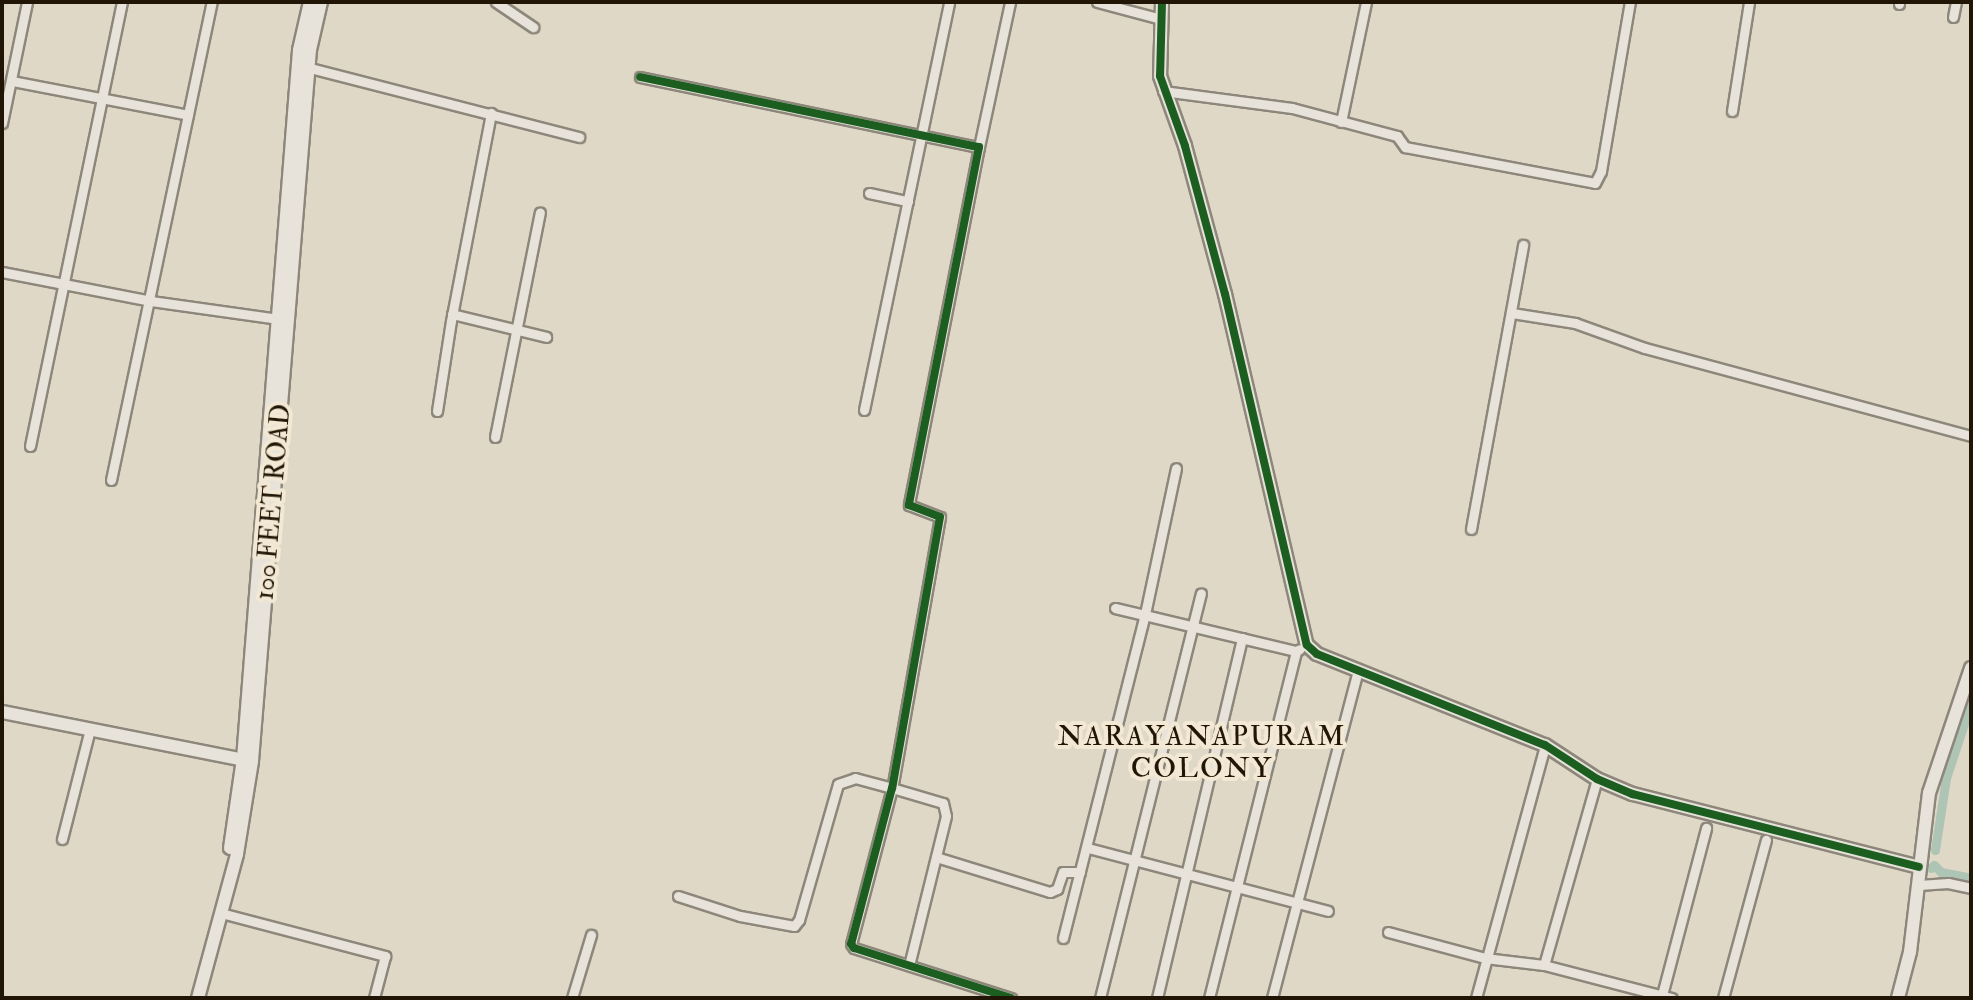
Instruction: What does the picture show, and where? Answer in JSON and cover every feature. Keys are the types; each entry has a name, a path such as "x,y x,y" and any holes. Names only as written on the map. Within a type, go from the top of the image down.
{"street":[{"path":"2,123 27,2"},
{"path":"30,446 61,284 122,2"},
{"path":"111,480 212,2"},
{"name":"100 FEET ROAD","path":"190,998 230,850 248,760 299,50 310,2"},
{"name":"100 FEET ROAD","path":"198,998 237,854 248,760 310,50 321,2"},
{"path":"496,2 533,27"},
{"path":"864,410 949,2"},
{"path":"1010,2 909,505 940,517 892,788 851,944 854,948 1011,998"},
{"path":"1097,2 1161,19"},
{"path":"1162,2 1160,76 1163,91 1185,146 1225,294 1302,648 1235,886 1209,998"},
{"path":"1341,122 1366,2"},
{"path":"1163,91 1292,108 1397,136 1405,147 1596,183 1630,2"},
{"path":"1732,111 1749,2"},
{"path":"1953,17 1956,2"},
{"path":"310,68 579,137"},
{"path":"640,77 979,147"},
{"path":"12,81 188,115"},
{"path":"437,411 452,314 491,113"},
{"path":"869,193 908,201"},
{"path":"495,437 540,212"},
{"path":"1471,529 1523,245"},
{"path":"2,272 151,301 279,319"},
{"path":"1512,313 1575,323 1645,348 1971,436"},
{"path":"452,314 546,337"},
{"path":"1063,938 1145,614 1176,468"},
{"path":"1100,998 1201,593"},
{"path":"1115,608 1242,638 1302,648 1545,745 1597,779 1633,794 1919,867"},
{"path":"1157,998 1242,638"},
{"path":"1898,998 1910,952 1932,782 1971,668"},
{"path":"1272,998 1358,670"},
{"path":"2,712 248,760"},
{"path":"62,839 90,729"},
{"path":"1476,998 1545,745"},
{"path":"678,896 740,916 794,926 799,920 838,784 855,778 943,803 946,816 909,966"},
{"path":"1544,965 1597,779"},
{"path":"1388,932 1485,958 1544,965 1667,997 1706,828"},
{"path":"1723,998 1766,840"},
{"path":"1088,848 1328,911"},
{"path":"936,857 1050,892 1057,889 1063,872 1080,872"},
{"path":"1919,885 1948,883 1971,888"},
{"path":"221,913 385,956 374,998"},
{"path":"572,998 591,935"}],"waterway":[{"path":"1935,850 1946,778 1971,703"},
{"path":"1931,868 1934,865 1941,872 1971,878"}],"cycle path":[{"path":"1162,2 1160,76 1185,146 1225,294 1307,645 1317,654 1545,745 1597,779 1633,794 1919,867"},
{"path":"640,77 979,147 909,505 940,517 892,788 851,944 854,948 1011,998"}],"district":[{"name":"NARAYANAPURAM COLONY","path":"1202,753"}]}
